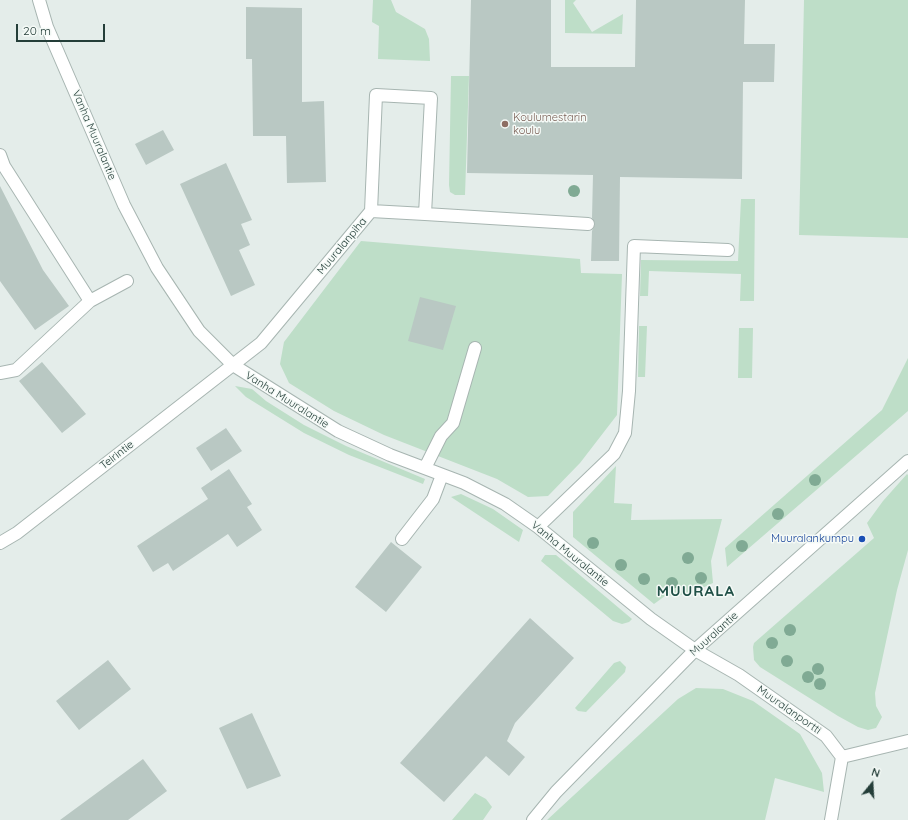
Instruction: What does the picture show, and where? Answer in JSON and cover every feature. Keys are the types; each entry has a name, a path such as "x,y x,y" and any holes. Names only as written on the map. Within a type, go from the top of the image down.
{"street":[{"name":"Vanha Muuralantie","path":"38,0 47,26 124,205 157,268 199,331 233,365 338,431 390,455 464,483 505,504 538,527 651,619 695,650"},
{"name":"Muuralanpiha","path":"233,365 261,343 372,211 376,95 431,98 425,214"},
{"path":"0,155 4,166 90,301"},
{"path":"372,211 588,224"},
{"path":"538,527 614,454 625,433 629,391 634,246 728,250"},
{"path":"0,373 16,370 90,301 127,281"},
{"path":"425,468 441,436 452,423 475,348"},
{"name":"Teirintie","path":"0,543 17,533 233,365"},
{"name":"Muuralantie","path":"533,820 556,792 695,650 908,461"},
{"path":"402,539 433,499 442,474"},
{"name":"Muuralanportti","path":"695,650 739,675 826,736 842,757"},
{"path":"831,820 842,757 908,741"}],"green space":[{"path":"373,0 391,0 396,12 425,29 429,39 430,61 378,59 379,26 372,22"},
{"path":"565,0 576,0 573,3 592,32 623,14 622,34 565,33"},
{"path":"804,0 908,0 908,238 799,235"},
{"path":"451,76 469,76 465,195 455,195 450,192 449,185"},
{"path":"741,199 755,199 754,301 740,301 741,274 649,271 648,296 640,296 641,260 738,261"},
{"path":"361,241 580,259 581,273 622,274 617,415 580,463 548,496 528,497 497,479 384,435 334,411 289,383 280,364 284,342"},
{"path":"639,326 647,326 645,377 638,377"},
{"path":"739,328 753,328 752,378 738,378"},
{"path":"908,358 908,411 727,567 725,548 882,410"},
{"path":"235,386 252,389 266,401 304,425 346,446 425,479 423,484 349,455 304,433 246,397"},
{"path":"616,466 614,503 632,504 631,520 722,519 711,561 713,583 689,594 665,596 654,604 573,537 573,512"},
{"path":"907,474 908,550 897,590 875,693 876,706 882,717 876,728 868,730 858,727 838,716 760,667 754,660 753,647 754,643 874,538 867,523 883,501"},
{"path":"461,494 493,509 523,530 519,542 451,497"},
{"path":"545,555 556,555 632,619 629,622 622,624 613,621 541,561"},
{"path":"620,661 626,667 625,672 586,712 578,711 575,708 614,663"},
{"path":"696,688 723,689 753,701 800,734 822,773 824,792 775,778 765,820 547,820 678,699"},
{"path":"475,793 486,799 492,807 483,820 452,820"}],"building":[{"path":"471,0 551,0 551,67 635,67 636,0 745,0 744,44 775,44 774,82 743,82 742,179 620,177 619,261 591,261 592,231 595,224 592,218 593,175 467,173"},
{"path":"246,7 302,8 302,102 324,101 326,182 287,183 286,136 253,136 252,59 246,59"},
{"path":"163,130 174,150 146,165 135,144"},
{"path":"226,163 252,220 241,224 250,245 239,250 255,285 231,296 180,184"},
{"path":"0,186 43,270 69,306 35,330 0,281"},
{"path":"420,297 456,306 443,350 408,341"},
{"path":"42,362 86,414 62,433 19,381"},
{"path":"226,428 242,451 211,471 196,448"},
{"path":"229,469 252,504 247,507 262,530 237,547 228,534 173,571 168,563 153,572 137,546 208,499 201,488"},
{"path":"391,542 422,567 386,612 355,587"},
{"path":"530,618 574,658 515,723 507,741 525,757 509,776 486,756 444,802 400,763"},
{"path":"108,660 131,689 79,730 56,701"},
{"path":"252,713 281,776 247,789 219,728"},
{"path":"143,759 167,791 128,820 60,820"}],"place":[{"name":"Koulumestarin koulu","path":"505,124"},
{"name":"Muuralankumpu","path":"862,539"}],"district":[{"name":"MUURALA","path":"696,591"}]}
